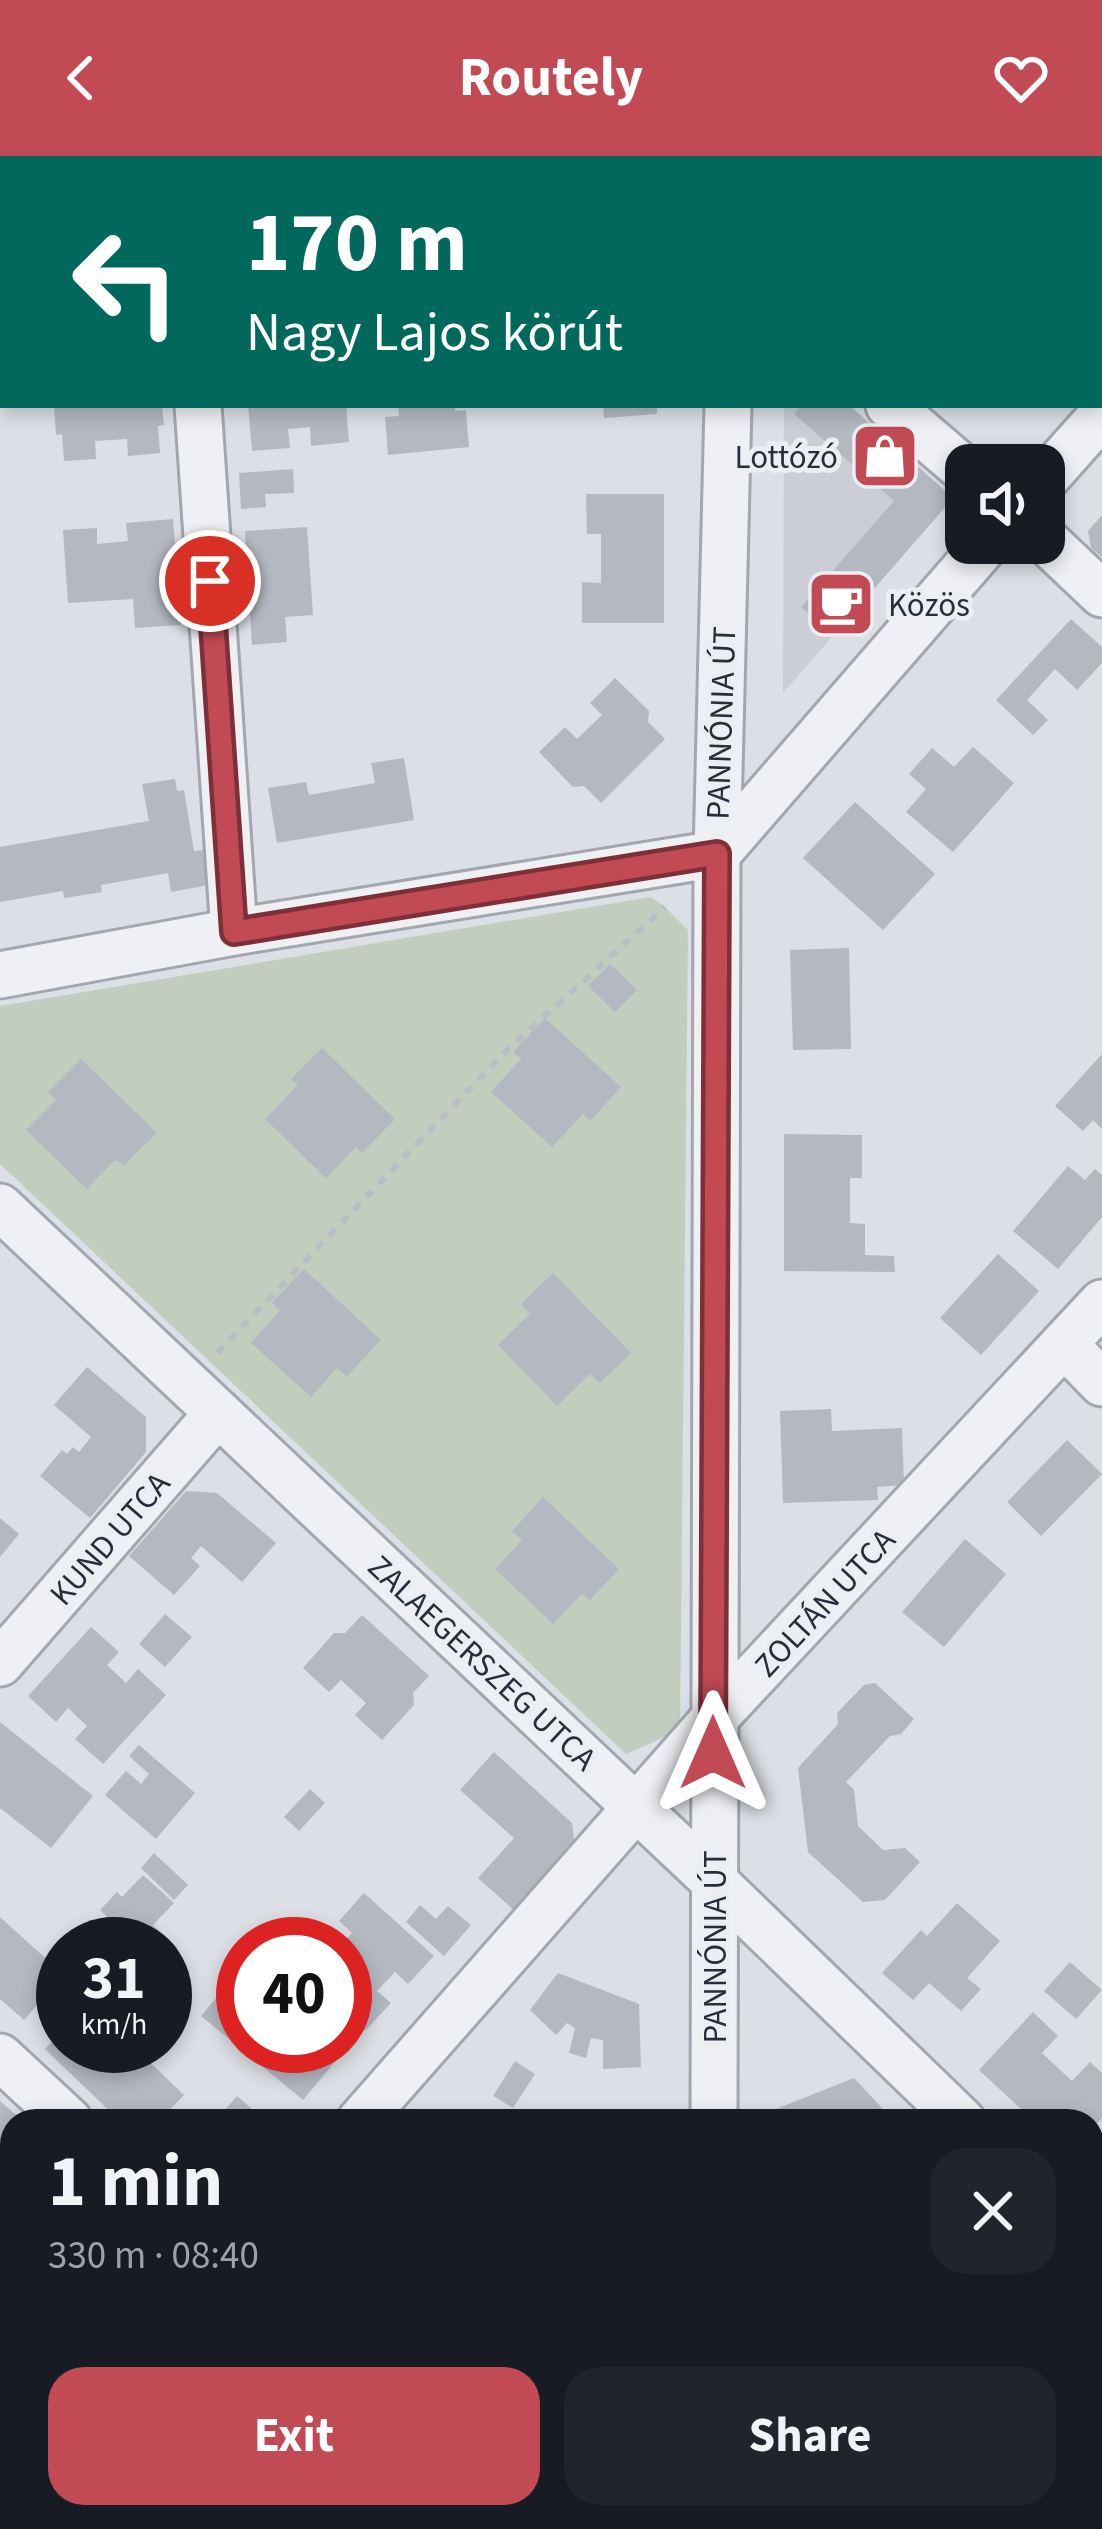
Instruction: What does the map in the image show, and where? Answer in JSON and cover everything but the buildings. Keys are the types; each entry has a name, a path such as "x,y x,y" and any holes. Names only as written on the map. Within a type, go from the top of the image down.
{"street":[{"path":"198,408 234,932"},
{"name":"PANNÓNIA ÚT","path":"714,2109 717,854 728,408"},
{"path":"892,408 945,453"},
{"path":"1065,456 1102,415"},
{"path":"1065,559 1102,594"},
{"path":"0,975 717,854 969,564"},
{"name":"ZALAEGERSZEG UTCA","path":"0,1207 950,2109"},
{"name":"ZOLTÁN UTCA","path":"371,2109 713,1720 1102,1303"},
{"path":"1064,1344 1102,1383"},
{"name":"KUND UTCA","path":"0,1663 218,1413"},
{"path":"0,2057 56,2109"}],"path":[{"path":"217,1353 504,1052 665,907"}],"shaded area":[{"path":"784,408 852,408 945,491 945,507 783,693"}],"green space":[{"path":"651,897 688,930 680,1730 626,1754 0,1164 0,1006"}],"place":[{"name":"Lottózó","path":"885,456"},
{"name":"Közös","path":"841,604"}],"route":[{"path":"210,581 234,932 717,854 713,1753"}]}
